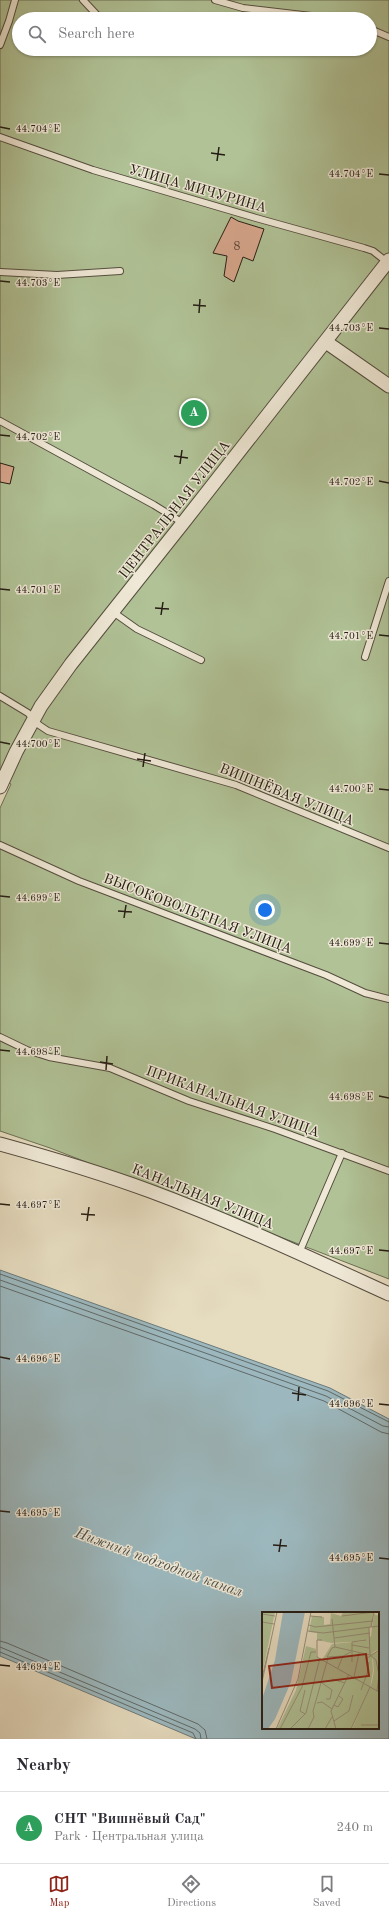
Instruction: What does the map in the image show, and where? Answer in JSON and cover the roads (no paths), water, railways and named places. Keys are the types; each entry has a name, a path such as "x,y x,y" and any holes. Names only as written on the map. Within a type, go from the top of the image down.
{"street":[{"name":"ЦЕНТРАЛЬНАЯ УЛИЦА","path":"0,787 16,752 34,719 47,697 71,664 183,524 388,261"},
{"path":"326,342 389,386"},
{"name":"КАНАЛЬНАЯ УЛИЦА","path":"0,1144 90,1170 151,1191 299,1253 389,1294"}],"lane":[{"path":"12,12 15,0"},
{"path":"83,0 94,12"},
{"path":"215,0 242,8 277,12"},
{"path":"0,44 10,22 12,13"},
{"path":"377,32 389,37"},
{"name":"УЛИЦА МИЧУРИНА","path":"0,137 93,170 364,248 373,251 388,261"},
{"path":"0,272 57,276 120,271"},
{"path":"0,422 154,505 183,524"},
{"path":"365,657 389,581"},
{"path":"113,612 137,629 201,660"},
{"name":"ВИШНЁВАЯ УЛИЦА","path":"0,696 28,713 42,728 60,736 248,789 389,848"},
{"name":"ВЫСОКОВОЛЬТНАЯ УЛИЦА","path":"0,845 80,881 326,975 365,993 389,999"},
{"name":"ПРИКАНАЛЬНАЯ УЛИЦА","path":"0,1037 22,1048 49,1057 110,1068 189,1101 342,1153 389,1171"},
{"path":"299,1253 342,1153"}],"water":[{"name":"Нижний подходной канал","path":"0,1270 330,1388 389,1419 389,1739 196,1739 0,1656"}],"place":[{"name":"СНТ \"Вишнёвый Сад\"","path":"194,413"}]}
